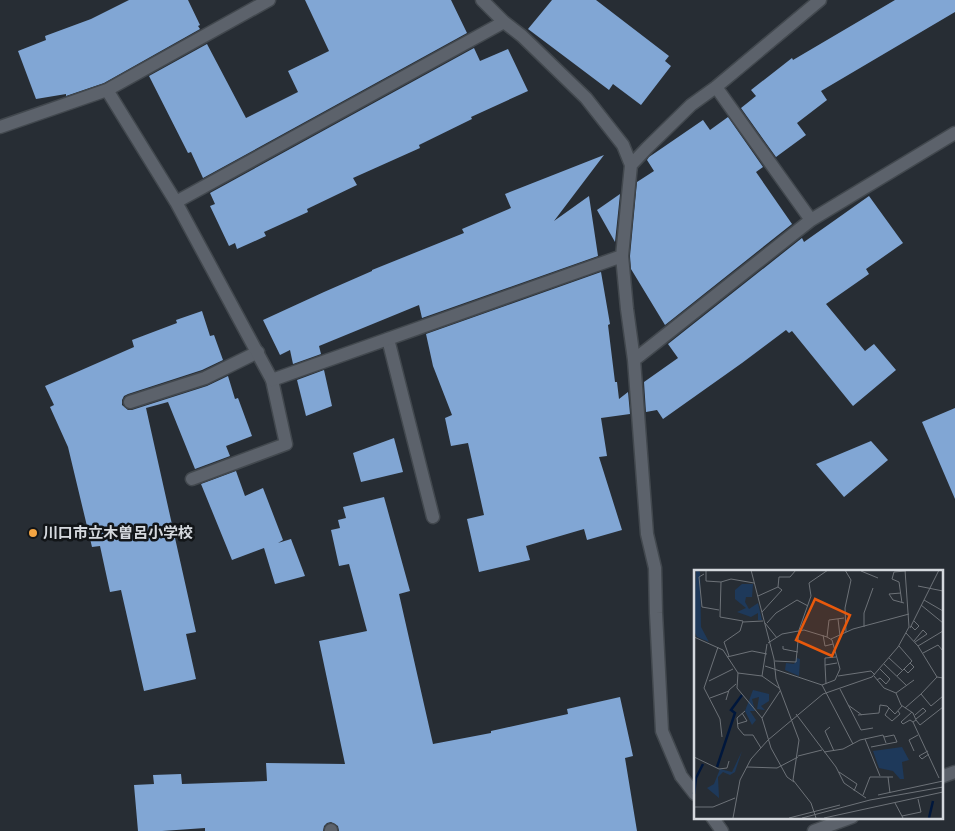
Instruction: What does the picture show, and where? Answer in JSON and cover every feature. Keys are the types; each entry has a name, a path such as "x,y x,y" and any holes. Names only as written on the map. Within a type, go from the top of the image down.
{"street":[{"path":"0,127 108,90 269,0"},
{"path":"482,0 586,98 623,145 631,165 622,256 634,360 646,534 655,568 662,731 682,776 694,793"},
{"path":"631,165 691,105 716,87 820,0"},
{"path":"176,202 504,22"},
{"path":"716,87 811,220"},
{"path":"108,90 176,202 258,352 272,380 286,444 192,479"},
{"path":"634,360 811,220 955,133"},
{"path":"272,380 622,256"},
{"path":"388,339 433,516"},
{"path":"130,402 205,378 258,352"},
{"path":"942,777 955,772"},
{"path":"713,818 722,831"},
{"path":"814,831 849,818"}],"building":[{"path":"129,0 188,0 200,25 198,26 200,29 104,83 66,96 66,94 36,99 18,51 46,40 45,36 91,19"},
{"path":"305,0 451,0 467,33 203,178 191,152 188,153 149,76 207,44 246,118 298,92 288,71 329,51"},
{"path":"552,0 596,0 669,56 665,61 671,66 641,105 613,84 609,90 528,29"},
{"path":"895,0 955,0 955,12 821,91 827,100 797,123 806,135 776,157 741,108 756,96 751,90 792,58 793,60"},
{"path":"474,48 480,61 508,49 528,91 471,117 472,119 419,145 420,148 353,178 357,185 307,209 308,212 264,232 266,236 237,249 235,243 229,246 210,206 215,204 210,193"},
{"path":"728,117 763,167 756,172 792,224 665,325 631,269 630,256 637,182 654,171 647,160 649,157 703,120 710,130"},
{"path":"604,155 554,221 589,196 598,256 422,318 419,305 319,346 321,354 293,364 290,350 280,355 263,320 372,270 464,233 462,229 511,208 505,194"},
{"path":"620,194 615,242 597,210"},
{"path":"869,196 903,243 866,269 869,274 826,304 865,351 874,344 896,370 853,406 792,331 789,333 786,330 663,419 657,410 646,412 644,382 678,358 668,344 802,238 804,242"},
{"path":"601,272 610,324 608,325 615,382 617,382 619,399 628,392 630,414 601,418 607,456 599,457 622,530 587,540 584,529 526,546 530,560 479,572 467,519 484,515 468,443 451,446 445,418 452,415 433,366 426,334"},
{"path":"202,311 210,336 214,335 223,360 202,370 128,394 124,396 122,405 128,410 132,410 207,386 228,376 235,399 238,398 252,436 226,446 230,456 195,469 168,402 146,408 196,632 186,634 196,679 144,691 121,590 110,592 100,546 92,547 68,447 50,407 54,405 45,386 134,347 132,340 177,323 176,320"},
{"path":"324,370 332,406 306,416 297,380"},
{"path":"955,408 955,499 922,422"},
{"path":"394,438 403,472 361,482 353,453"},
{"path":"871,441 888,460 844,497 816,464"},
{"path":"236,471 245,496 263,488 283,540 278,543 291,539 305,576 275,584 264,548 232,560 201,484"},
{"path":"384,497 410,591 399,594 433,744 491,733 491,731 568,714 567,709 620,697 633,756 625,758 637,831 339,831 338,826 331,822 324,826 323,831 205,831 205,828 138,831 134,785 154,784 153,775 181,774 182,784 267,781 266,763 345,764 319,641 367,631 349,564 339,566 331,530 340,528 338,520 346,518 343,507"}],"place":[{"name":"川口市立木曽呂小学校","path":"33,533"}]}
